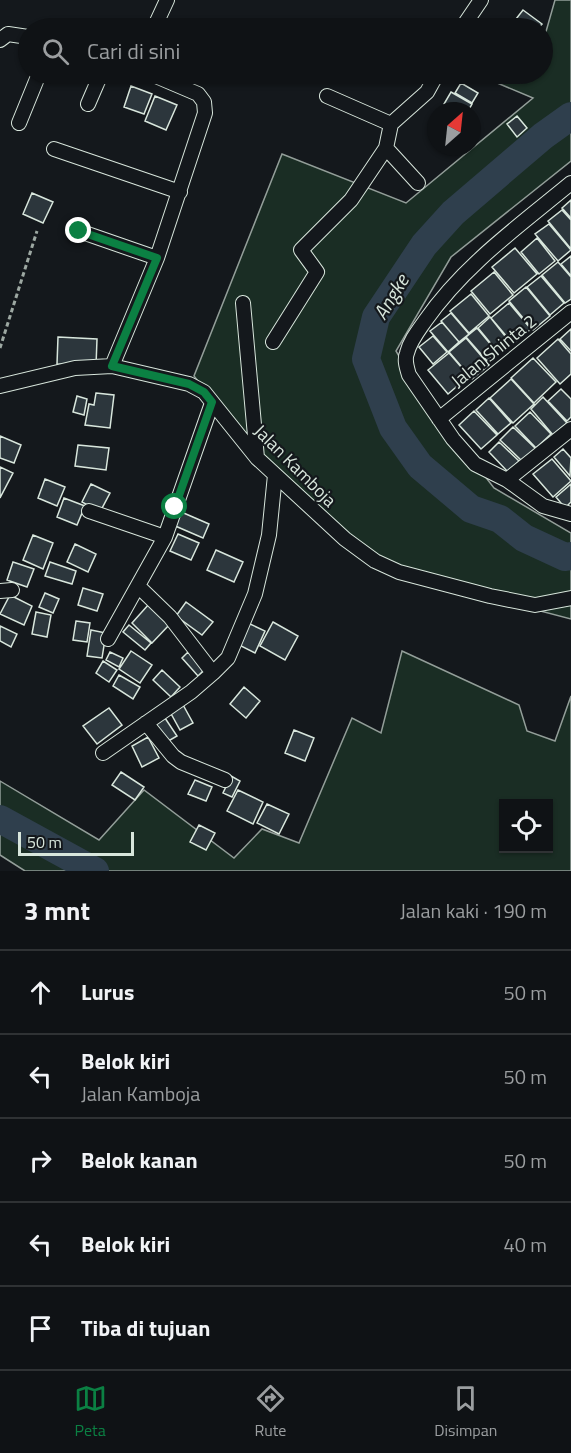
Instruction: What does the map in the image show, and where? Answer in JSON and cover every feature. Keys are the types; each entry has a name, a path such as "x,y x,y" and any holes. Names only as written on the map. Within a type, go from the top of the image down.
{"street":[{"path":"159,18 167,0"},
{"path":"469,18 481,0"},
{"path":"0,40 8,34 18,36"},
{"path":"19,123 35,84"},
{"path":"88,104 96,84"},
{"path":"112,366 157,258 205,113 204,102 198,94 174,84"},
{"path":"273,342 317,272 301,250 351,200 386,148 391,124 427,92 431,84"},
{"path":"327,96 391,124"},
{"path":"386,148 418,183"},
{"path":"54,149 180,192"},
{"path":"571,183 470,266 437,303 406,354 409,375 453,439 475,464 507,480 543,506 571,514"},
{"path":"79,231 157,258"},
{"path":"243,303 257,458"},
{"name":"Jalan Shinta 2","path":"439,419 571,312"},
{"name":"Jalan Kamboja","path":"0,386 75,368 112,366 189,384 204,392 257,458 360,551 375,561 399,572 490,596 535,605 571,598"},
{"path":"108,639 165,537 212,402"},
{"path":"507,480 571,429"},
{"path":"103,753 191,692 228,658 255,594 269,535 275,475"},
{"path":"89,511 165,537"},
{"path":"138,586 170,617 213,673"},
{"path":"146,723 173,756 181,762 225,780"}],"path":[{"path":"0,348 37,231"}],"green space":[{"path":"555,0 571,0 571,161 451,257 396,351 421,394 494,488 571,533 571,619 388,571 272,477 194,376 282,154 406,203 463,156 481,156 481,141 533,98 500,84 553,84 553,18 550,18"},
{"path":"402,651 519,705 527,731 555,741 571,696 571,871 25,871 0,855 0,781 99,840 144,790 234,858 262,829 299,843 352,718 381,733"}],"building":[{"path":"523,10 534,18 517,18"},
{"path":"460,84 478,93 470,102 455,93"},
{"path":"131,86 152,94 144,114 124,107"},
{"path":"451,92 468,102 445,102"},
{"path":"155,96 177,105 166,130 145,121"},
{"path":"517,116 527,128 517,137 507,124"},
{"path":"32,193 53,202 43,223 23,214"},
{"path":"571,200 571,218 562,208"},
{"path":"562,210 571,220 571,249 548,221"},
{"path":"549,224 571,250 558,261 535,234"},
{"path":"537,238 555,261 539,274 521,252"},
{"path":"515,248 537,274 514,293 492,267"},
{"path":"571,256 571,276 561,264"},
{"path":"558,262 571,277 571,299 565,303 542,275"},
{"path":"494,272 513,295 490,314 471,291"},
{"path":"541,276 564,303 550,315 527,287"},
{"path":"526,287 550,316 533,330 509,301"},
{"path":"471,294 489,316 469,333 450,311"},
{"path":"509,303 531,329 513,344 491,318"},
{"path":"451,313 469,334 459,342 441,321"},
{"path":"490,317 509,341 497,351 478,328"},
{"path":"442,322 459,342 448,352 430,331"},
{"path":"477,328 497,352 487,361 466,337"},
{"path":"571,329 571,351 560,339"},
{"path":"433,336 447,352 433,364 419,347"},
{"path":"58,337 97,339 96,366 57,364"},
{"path":"466,338 489,365 472,379 449,352"},
{"path":"558,339 571,354 571,374 560,384 537,358"},
{"path":"449,353 469,376 448,394 428,370"},
{"path":"533,358 556,382 534,403 511,378"},
{"path":"511,379 534,404 513,423 490,398"},
{"path":"561,389 571,399 571,417 567,421 548,401"},
{"path":"96,393 114,395 110,428 85,425 89,404 94,405"},
{"path":"77,396 87,399 84,415 73,412"},
{"path":"543,397 567,423 553,435 531,409"},
{"path":"489,398 511,423 498,434 476,410"},
{"path":"474,411 497,435 481,449 459,425"},
{"path":"530,412 551,434 536,448 515,426"},
{"path":"513,427 536,449 523,462 500,440"},
{"path":"0,436 21,445 14,463 0,458"},
{"path":"499,442 519,461 508,472 489,452"},
{"path":"78,445 109,448 106,470 75,466"},
{"path":"563,449 571,458 570,476 554,457"},
{"path":"552,459 571,481 553,497 533,474"},
{"path":"0,467 13,473 0,498"},
{"path":"45,479 65,487 57,506 38,498"},
{"path":"91,484 110,493 100,512 82,502"},
{"path":"571,484 571,502 565,508 556,497"},
{"path":"64,498 85,506 77,525 57,517"},
{"path":"179,511 209,524 203,538 173,525"},
{"path":"178,534 199,543 191,560 170,551"},
{"path":"33,535 53,543 43,569 23,560"},
{"path":"75,544 96,554 88,572 67,562"},
{"path":"216,550 243,562 234,582 207,570"},
{"path":"13,562 34,569 27,587 7,580"},
{"path":"50,562 76,571 72,584 45,576"},
{"path":"83,588 103,594 97,611 78,605"},
{"path":"45,593 59,599 53,613 39,607"},
{"path":"10,595 32,606 24,625 0,614"},
{"path":"186,602 213,622 202,635 176,616"},
{"path":"149,604 170,624 152,643 132,623"},
{"path":"36,612 51,615 47,637 32,634"},
{"path":"76,621 90,623 87,642 73,640"},
{"path":"273,622 298,636 285,660 260,646"},
{"path":"248,623 265,631 255,653 237,644"},
{"path":"129,625 151,643 145,650 123,632"},
{"path":"0,626 17,634 11,647 0,641"},
{"path":"91,630 106,633 102,658 87,656"},
{"path":"131,651 152,665 140,683 119,669"},
{"path":"110,652 123,658 119,667 106,660"},
{"path":"188,652 204,670 198,676 182,658"},
{"path":"103,661 117,670 109,682 96,673"},
{"path":"162,670 180,687 171,697 153,680"},
{"path":"119,675 140,687 133,699 113,686"},
{"path":"244,687 260,701 246,718 230,704"},
{"path":"182,703 193,723 180,730 169,710"},
{"path":"109,708 122,725 97,744 83,726"},
{"path":"163,715 177,736 165,743 151,723"},
{"path":"294,730 314,738 305,761 285,753"},
{"path":"148,737 159,758 142,767 132,746"},
{"path":"121,772 144,787 135,800 112,785"},
{"path":"231,776 240,781 232,797 223,793"},
{"path":"195,780 212,787 206,801 188,794"},
{"path":"238,790 263,802 253,824 227,811"},
{"path":"267,804 289,814 279,834 257,823"},
{"path":"199,825 215,833 206,850 190,842"}],"waterway":[{"name":"Angke","path":"571,116 543,136 453,213 424,245 376,317 366,359 393,428 420,466 471,509 500,519 524,538 565,557 571,556"},
{"name":"Angke","path":"0,819 95,871"}],"route":[{"path":"79,231 157,258 112,366 189,384 204,392 212,402 175,507"}]}
